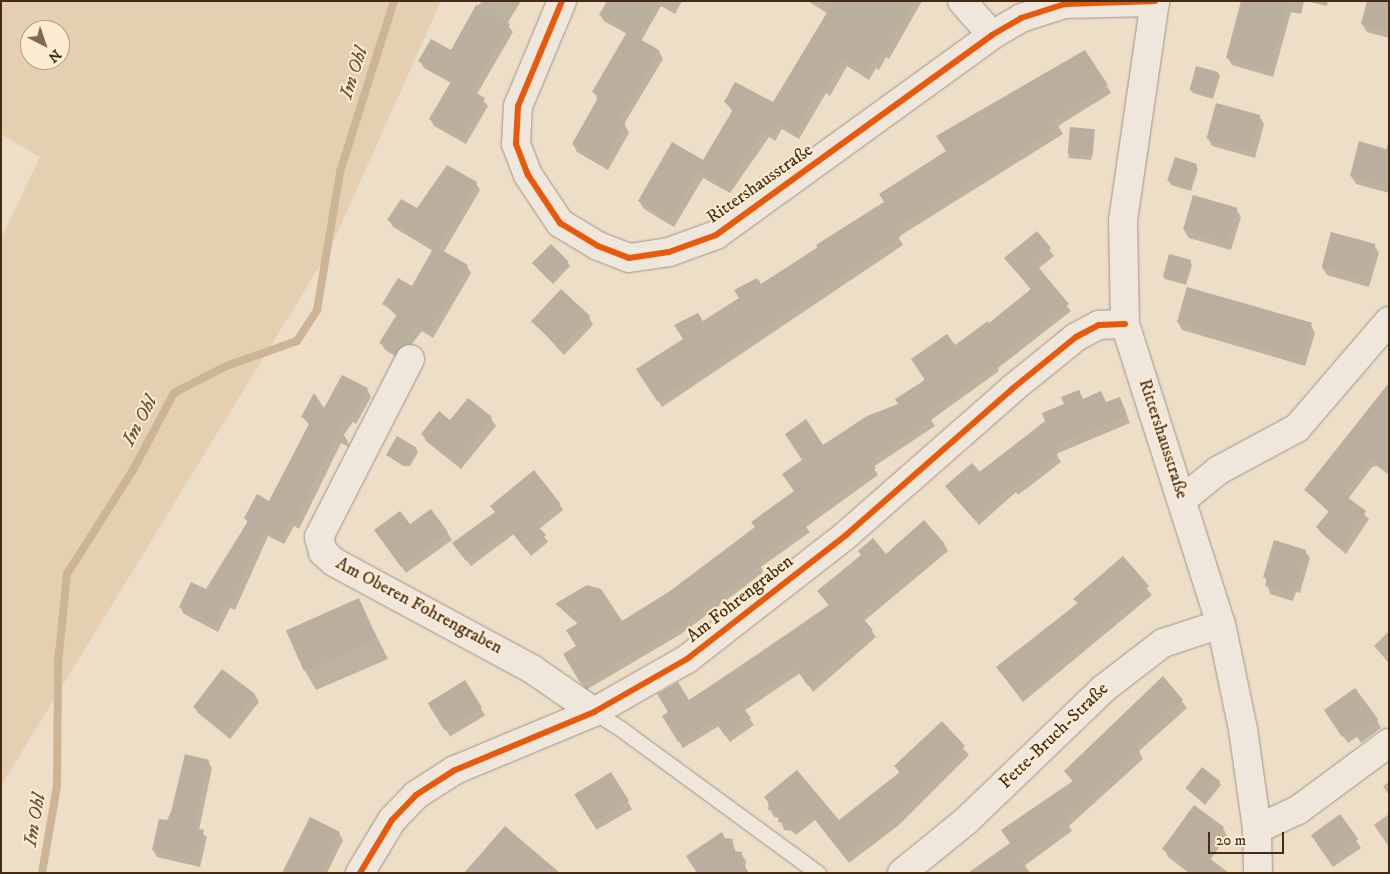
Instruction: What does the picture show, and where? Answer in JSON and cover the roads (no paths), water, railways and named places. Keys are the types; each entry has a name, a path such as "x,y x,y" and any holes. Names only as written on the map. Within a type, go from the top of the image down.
{"street":[{"name":"Rittershausstraße","path":"562,1 518,106 516,144 528,175 560,223 598,246 629,258 669,252 716,235 992,35 1021,18 1065,4 1155,2 1123,220 1125,324 1183,499 1221,624 1243,729 1257,829 1258,873"},
{"path":"962,1 992,35"},
{"path":"1183,499 1219,470 1297,428 1389,322"},
{"name":"Am Fohrengraben","path":"360,873 392,820 416,795 455,770 594,712 687,659 824,553 1012,389 1076,337 1099,325 1125,324"},
{"name":"Am Oberen Fohrengraben","path":"410,359 319,537 323,552 334,562 532,669 594,712"},
{"name":"Fette-Bruch-Straße","path":"902,873 966,821 1103,689 1163,643 1221,624"},
{"path":"1257,829 1298,810 1389,743"}],"lane":[{"path":"594,712 621,729 818,873"}],"waterway":[{"name":"Im Ohl","path":"42,873 57,786 58,663 67,574 133,470 174,393 226,366 297,341 317,310 340,172 394,1"}]}
